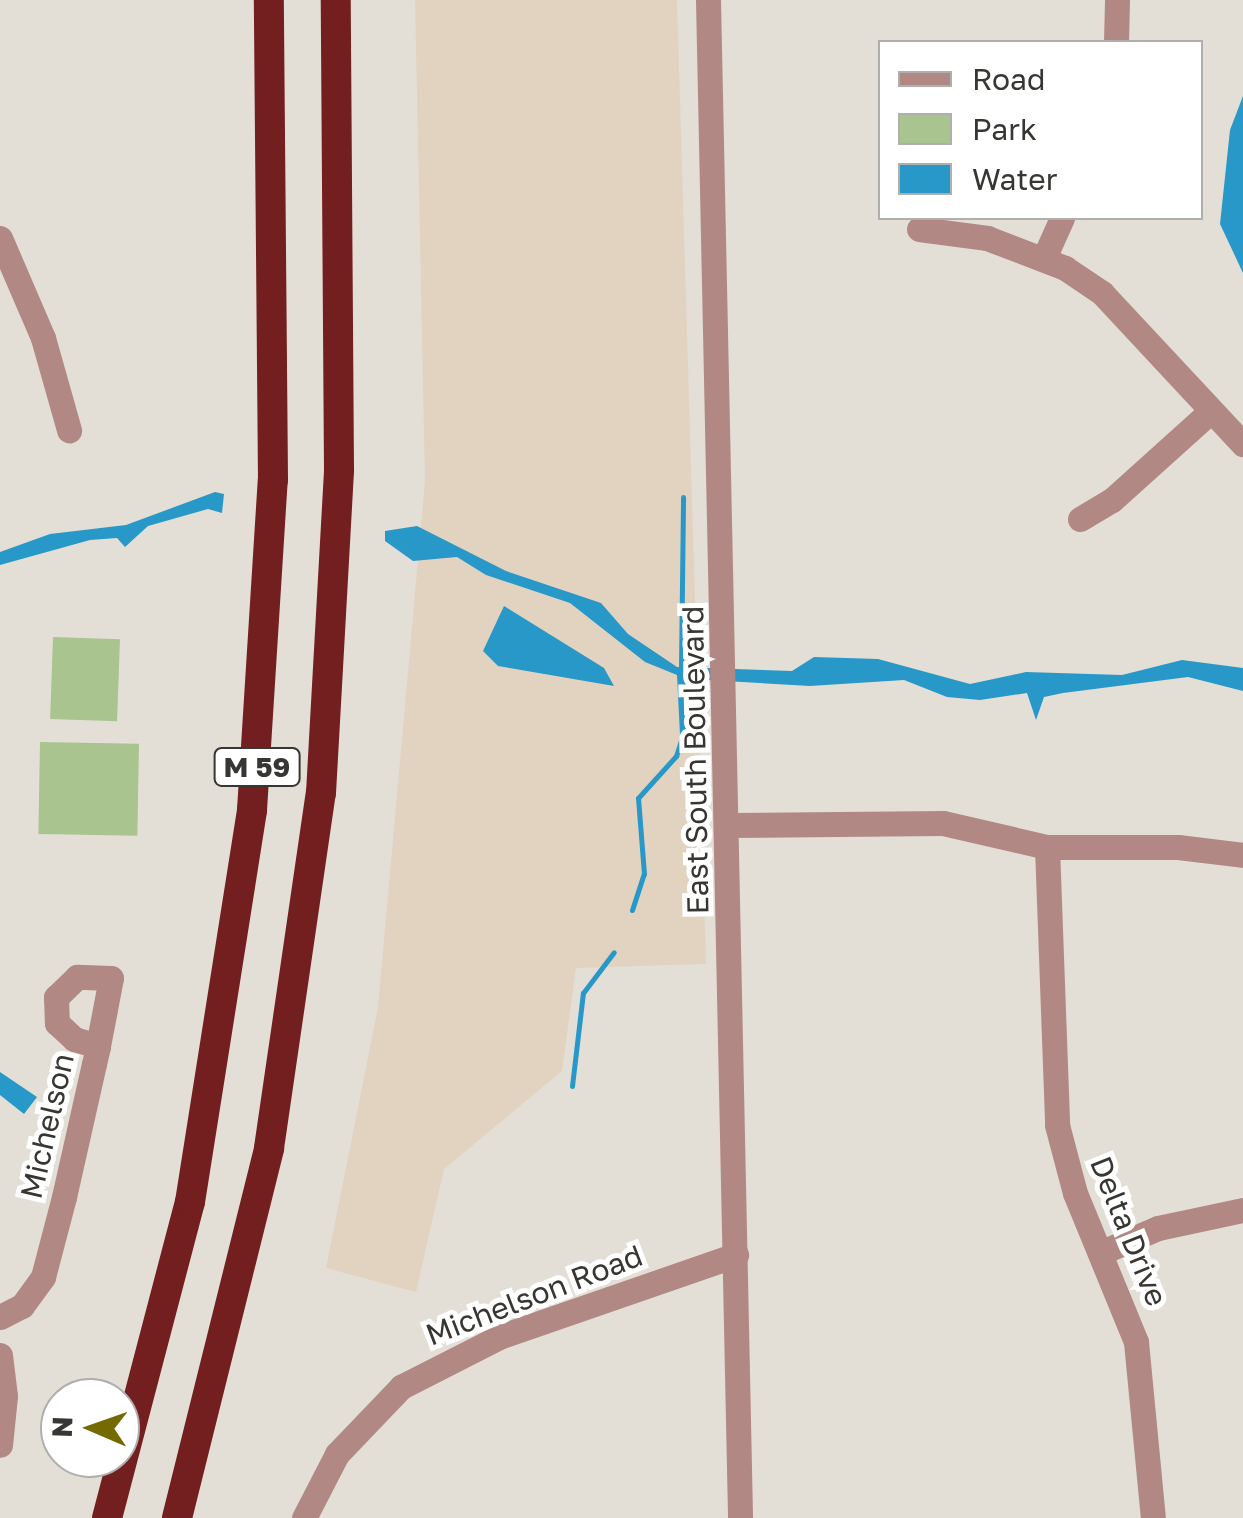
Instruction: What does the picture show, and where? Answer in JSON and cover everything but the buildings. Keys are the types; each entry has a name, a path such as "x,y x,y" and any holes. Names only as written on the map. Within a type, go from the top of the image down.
{"highway":[{"name":"M 59","path":"107,1518 190,1202 252,810 273,480 269,0"},
{"name":"M 59","path":"178,1518 269,1148 321,793 338,488 336,0"}],"street":[{"name":"East South Boulevard","path":"708,0 726,656 740,1518"},
{"path":"1116,40 1117,0"},
{"path":"1044,258 1061,220"},
{"path":"919,229 987,238 1044,258 1102,292 1243,444"},
{"path":"0,238 47,348 69,430"},
{"path":"1080,519 1112,500 1211,411"},
{"path":"728,825 943,823 1047,847 1178,847 1243,855"},
{"name":"Delta Drive","path":"1047,847 1057,1125 1074,1193 1124,1300 1140,1358 1153,1518"},
{"name":"Michelson","path":"0,1317 34,1293 50,1260 98,1046"},
{"path":"1100,1252 1158,1228 1243,1210"},
{"name":"Michelson Road","path":"304,1518 337,1454 400,1387 499,1337 736,1255"},
{"path":"0,1355 0,1445"}],"shaded area":[{"path":"415,0 677,0 706,964 576,968 562,1071 444,1169 416,1292 326,1268 378,1007 425,481"}],"green space":[{"path":"53,637 120,639 117,721 50,719"},
{"path":"40,742 139,744 137,836 38,834"}],"water":[{"path":"1243,96 1243,273 1220,224 1230,130"},
{"path":"215,492 224,494 222,513 208,509 148,526 125,547 117,538 90,540 0,565 0,552 50,534 126,525"},
{"path":"417,526 506,571 601,603 628,634 677,667 792,671 814,657 878,659 970,684 1026,672 1122,675 1182,660 1243,668 1243,691 1188,677 1063,693 1044,697 1036,720 1027,693 980,700 947,697 904,680 810,686 690,679 687,734 680,735 677,675 645,662 570,603 486,575 457,557 413,561 385,541 385,531"},
{"path":"504,606 604,668 614,686 498,666 483,651"},
{"path":"0,1072 37,1097 24,1114 0,1095"}],"waterway":[{"path":"681,667 683,497"},
{"path":"632,910 644,874 638,798 676,756 683,735"},
{"path":"572,1086 583,993 614,952"}]}
